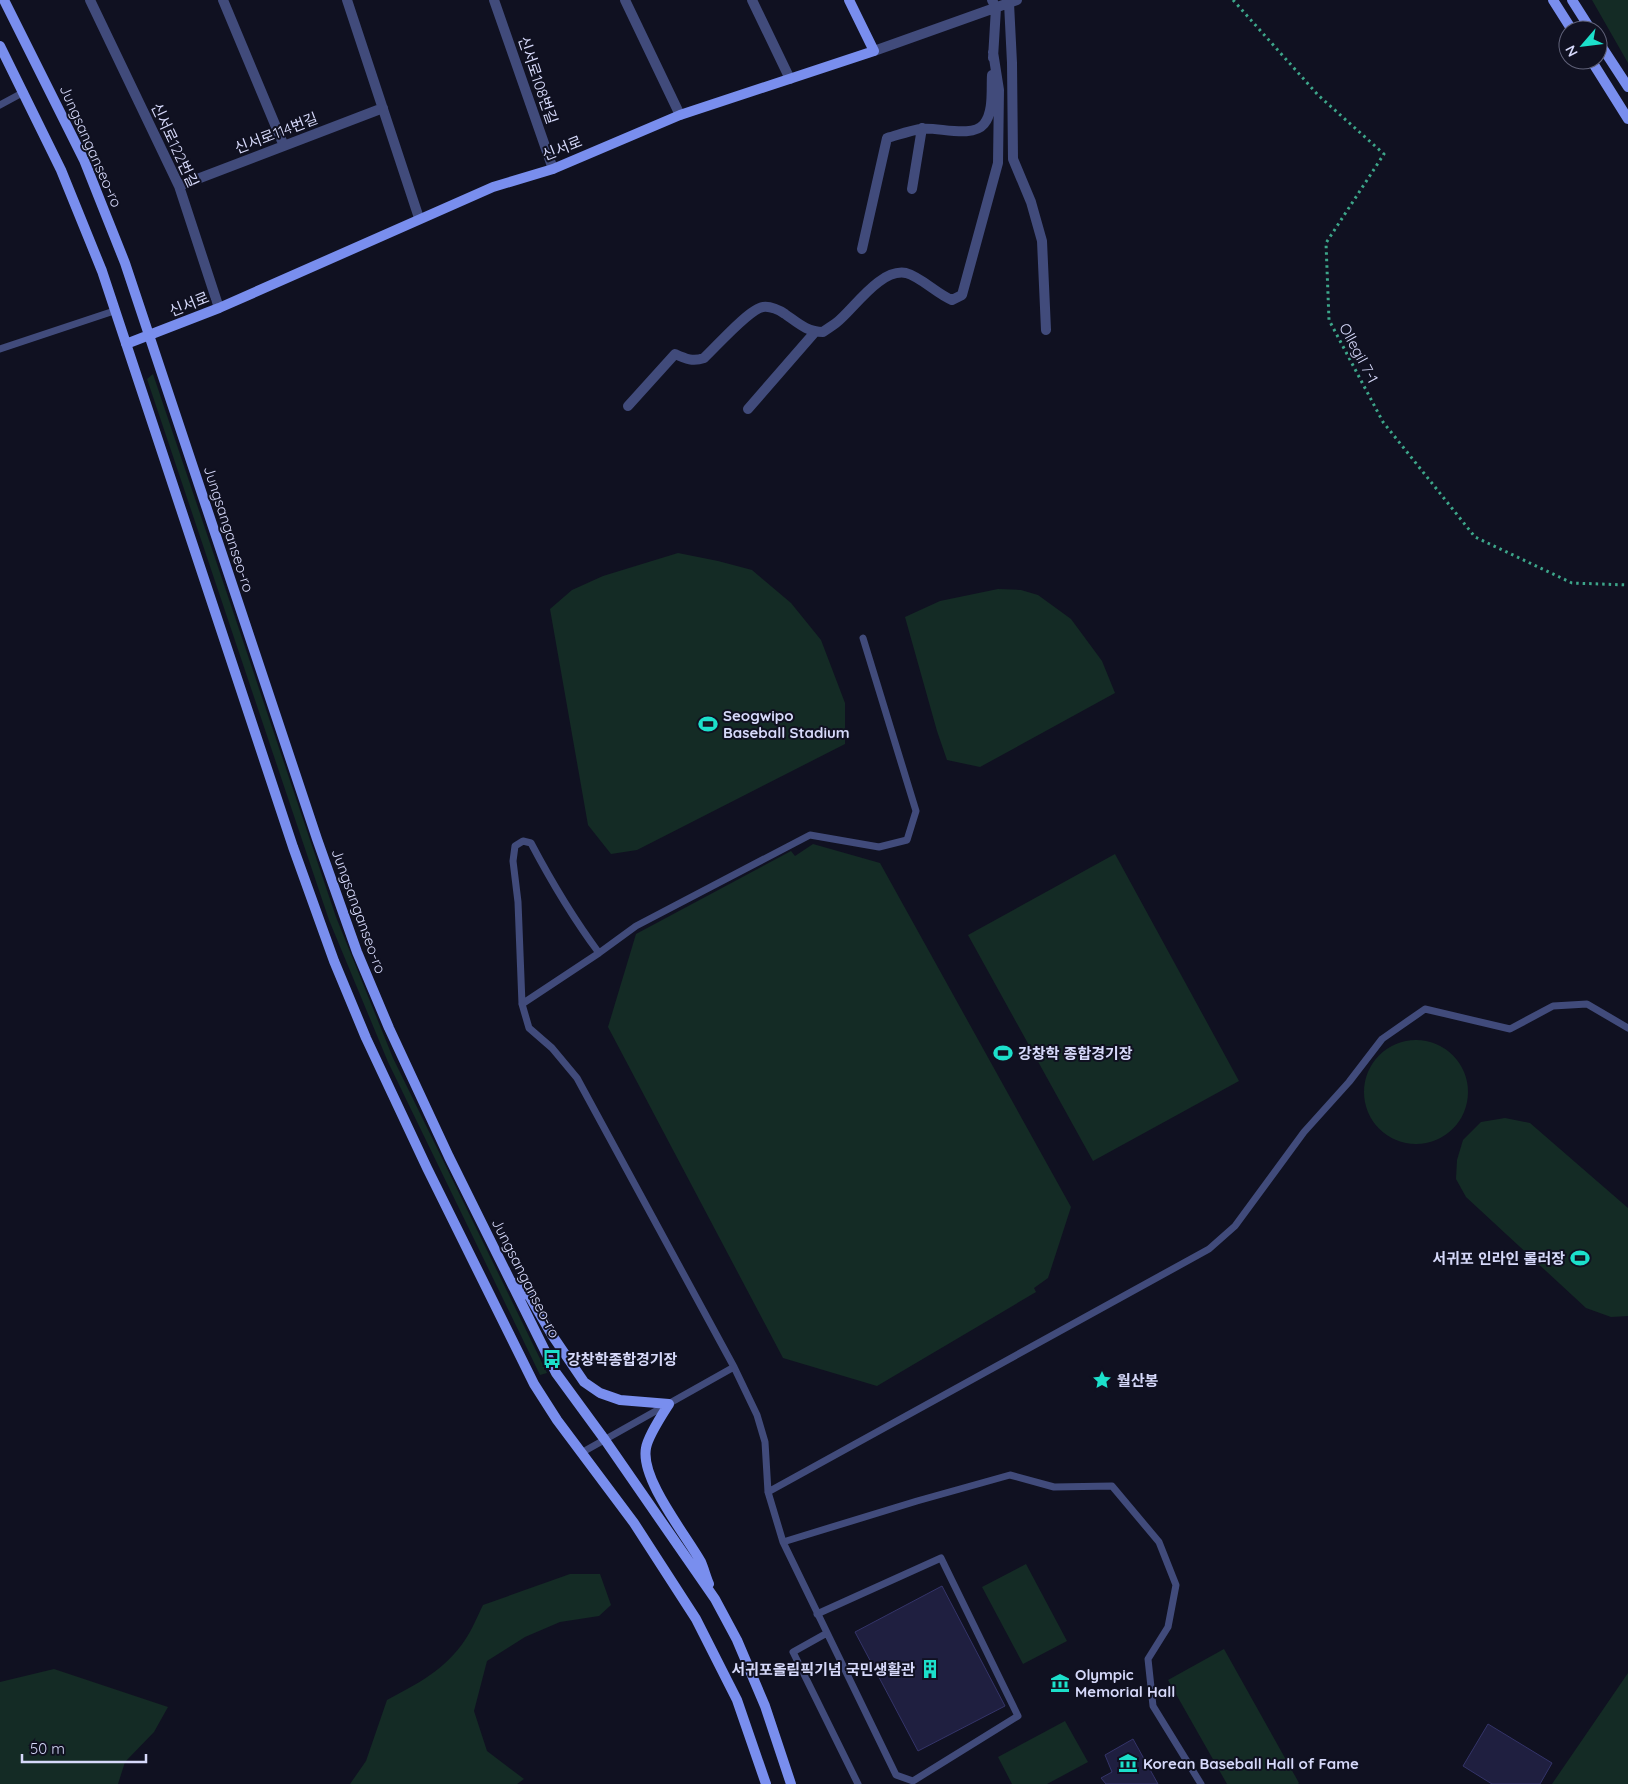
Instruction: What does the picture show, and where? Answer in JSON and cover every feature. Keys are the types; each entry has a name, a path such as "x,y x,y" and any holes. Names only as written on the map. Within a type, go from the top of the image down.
{"main road":[{"name":"Jungsanganseo-ro","path":"4,0 84,160 125,263 317,839 357,952 414,1085 556,1373 605,1440 715,1599 737,1640 761,1698 791,1784"},
{"path":"8,0 64,118"},
{"path":"849,0 874,51"},
{"path":"1553,0 1566,20"},
{"path":"1572,0 1585,20"},
{"path":"0,46 24,92 68,187 102,271 294,847 348,995 423,1160 534,1384 557,1420 634,1523 696,1619 737,1700 766,1784"},
{"name":"신서로","path":"126,344 219,308 419,218 493,187 553,169 680,114 874,51"},
{"path":"1608,56 1628,87"},
{"path":"1597,70 1628,119"},
{"path":"508,1275 530,1297 552,1335 584,1382 600,1393 620,1400 669,1404 655,1428 646,1449 648,1467 658,1494 701,1564 715,1599"}],"street":[{"name":"신서로122번길","path":"90,0 180,186 219,308"},
{"path":"223,0 284,146"},
{"path":"347,0 419,218"},
{"name":"신서로108번길","path":"494,0 553,169"},
{"path":"625,0 680,114"},
{"path":"752,0 790,79"},
{"path":"1013,2 1013,159 1031,202 1042,241 1046,330"},
{"name":"신서로","path":"874,51 994,4 1013,2"},
{"path":"862,248 887,138 922,128 960,131 976,130 984,124 990,110 994,4"},
{"path":"628,406 675,354 686,360 697,361 704,358 746,318 761,307 766,306 782,312 805,329 823,332 836,323 876,284 889,275 907,274 952,300 962,294 998,163 999,90 993,52"},
{"name":"신서로114번길","path":"180,186 383,108"},
{"path":"912,189 922,128"},
{"path":"748,409 816,332"}],"lane":[{"path":"0,105 24,92"},
{"path":"0,349 114,311"},
{"path":"522,1004 636,926 810,835 879,847 907,840 916,812 864,638"},
{"path":"599,953 579,926 554,885 532,842 523,841 515,846 513,861 518,902 522,1004 530,1028 552,1048 577,1078 734,1367 757,1415 765,1442 768,1492 783,1542 896,1775 913,1781 1018,1716 941,1558 818,1614"},
{"path":"768,1492 1209,1248 1234,1226 1304,1132 1349,1082 1382,1039 1425,1009 1510,1029 1553,1006 1586,1004 1628,1028"},
{"path":"581,1453 734,1367"},
{"path":"783,1542 917,1501 1010,1476 1054,1487 1112,1486 1159,1542 1176,1585 1168,1627 1148,1659 1153,1706 1201,1784"},
{"path":"827,1633 793,1652 858,1784"}],"path":[{"name":"Ollegil 7-1","path":"1233,0 1318,95 1384,154 1326,243 1329,320 1383,422 1474,537 1572,583 1628,586"}],"green space":[{"path":"1592,0 1628,0 1628,63 1608,28 1608,20 1603,20"},
{"path":"153,374 336,917 393,1058 547,1373 540,1375 388,1062 329,920 147,379"},
{"name":"Seogwipo Baseball Stadium","path":"678,553 752,570 791,603 821,640 845,703 845,744 637,850 611,854 588,825 550,609 572,590 603,576"},
{"path":"998,589 1021,590 1038,595 1071,619 1102,661 1115,693 980,767 947,760 905,617 940,601"},
{"path":"813,844 880,863 1071,1207 1048,1278 1034,1288 1036,1292 877,1386 783,1358 608,1027 636,934 791,851 795,856"},
{"path":"1115,854 1239,1081 1093,1161 968,935"},
{"path":"1416,1040 1436,1044 1453,1055 1464,1072 1468,1092 1464,1112 1453,1129 1436,1140 1416,1144 1396,1140 1379,1129 1368,1112 1364,1092 1368,1072 1379,1055 1396,1044"},
{"name":"서귀포 인라인 롤러장","path":"1505,1118 1530,1123 1628,1208 1628,1316 1611,1317 1586,1308 1466,1197 1456,1179 1457,1160 1463,1140 1481,1122"},
{"path":"1026,1564 1067,1641 1023,1664 982,1587"},
{"path":"570,1574 600,1574 611,1605 599,1616 560,1622 525,1637 487,1661 474,1711 487,1751 524,1779 517,1784 350,1784 366,1761 387,1700 420,1682 449,1660 468,1636 483,1605"},
{"path":"1224,1649 1298,1784 1227,1784 1168,1680"},
{"path":"54,1669 168,1707 154,1732 125,1762 118,1784 0,1784 0,1682"},
{"path":"1628,1673 1628,1784 1552,1784"},
{"path":"1065,1721 1088,1762 1047,1784 1012,1784 998,1757"}],"building":[{"name":"서귀포올림픽기념 국민생활관","path":"942,1586 1005,1706 918,1751 855,1632"},
{"path":"1488,1724 1552,1763 1540,1784 1492,1784 1463,1766"},
{"name":"Korean Baseball Hall of Fame","path":"1133,1739 1158,1784 1106,1784 1101,1778 1112,1772 1105,1755"}],"place":[{"name":"Seogwipo Baseball Stadium","path":"708,724"},
{"name":"강창학 종합경기장","path":"1003,1053"},
{"name":"서귀포 인라인 롤러장","path":"1580,1258"},
{"name":"강창학종합경기장","path":"552,1359"},
{"name":"월산봉","path":"1102,1380"},
{"name":"서귀포올림픽기념 국민생활관","path":"930,1669"},
{"name":"Olympic Memorial Hall","path":"1060,1683"},
{"name":"Korean Baseball Hall of Fame","path":"1128,1763"}]}
